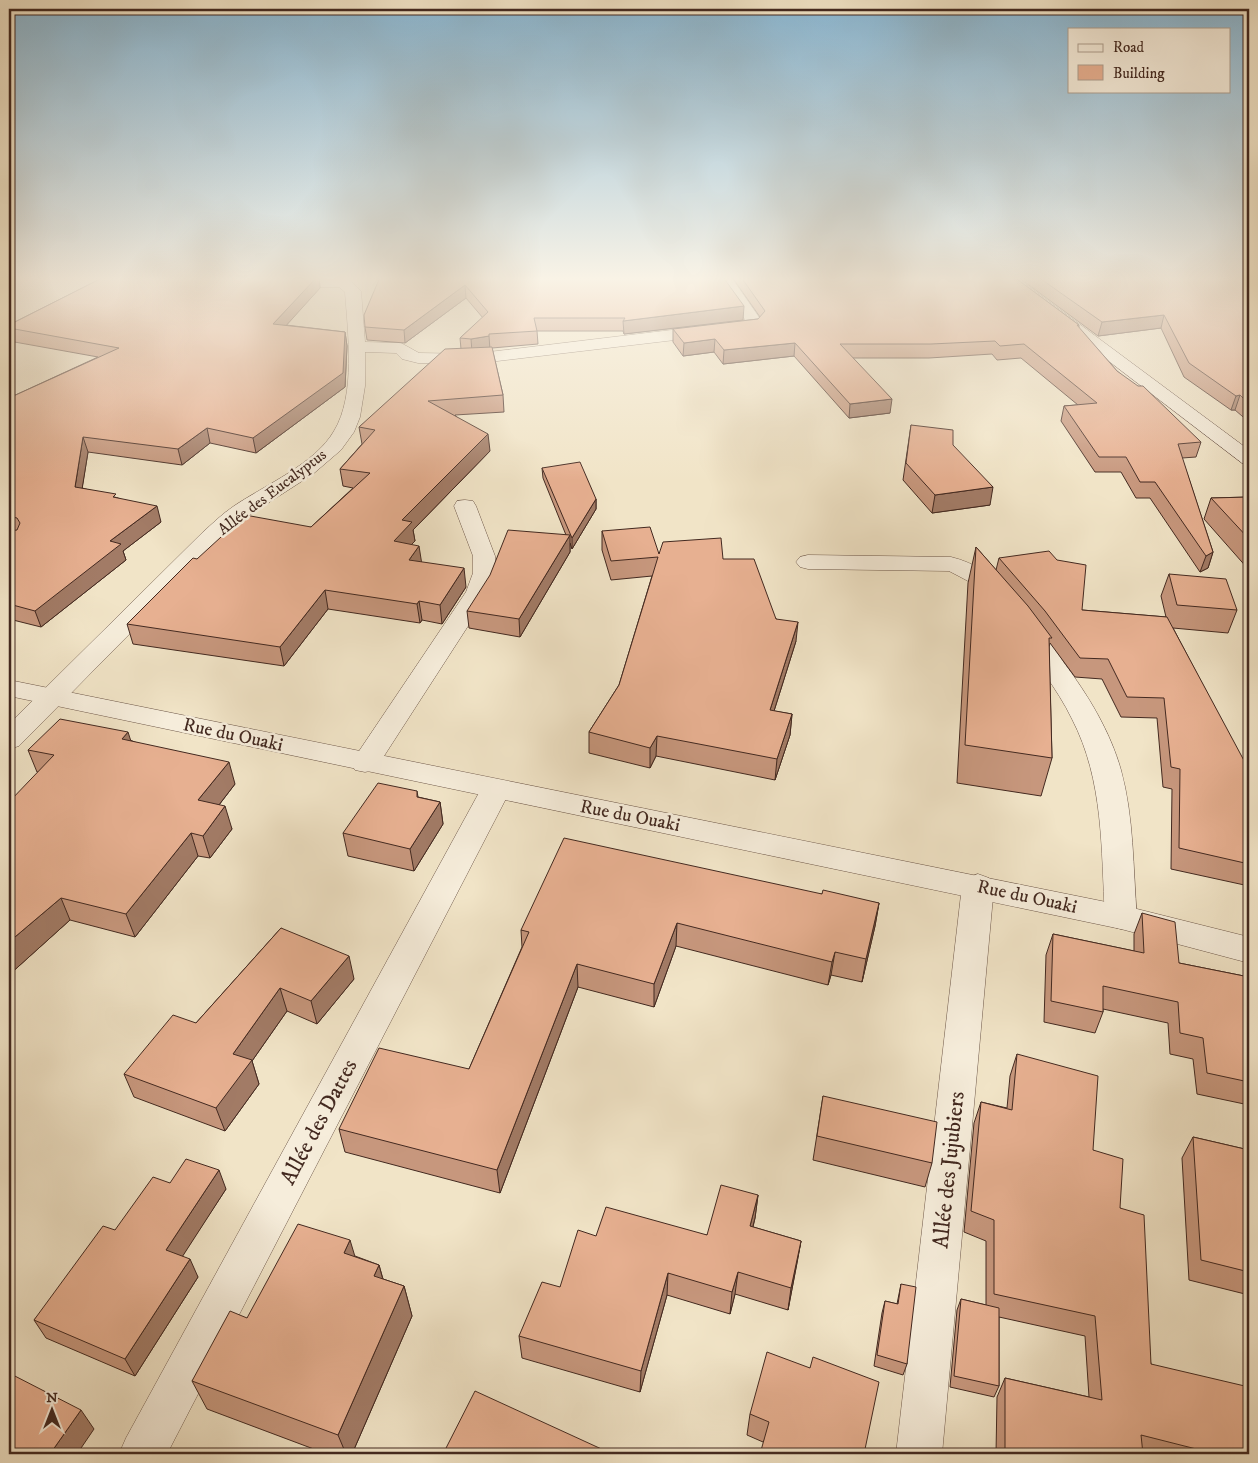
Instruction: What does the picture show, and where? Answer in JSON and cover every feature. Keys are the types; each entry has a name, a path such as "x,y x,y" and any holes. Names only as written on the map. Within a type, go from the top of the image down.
{"street":[{"path":"356,347 398,347 412,357 418,358 472,359 588,345"},
{"path":"1099,345 1249,459"},
{"name":"Allée des Eucalyptus","path":"9,740 210,538 242,509 317,462 338,441 350,419 356,376 356,347"},
{"path":"365,762 478,592 485,573 484,556 465,506"},
{"path":"808,562 931,562 968,569 983,580 1030,636 1082,710 1101,751 1111,797 1121,917"},
{"name":"Rue du Ouaki","path":"9,688 50,698 978,886 1121,917 1249,950"},
{"name":"Allée des Dattes","path":"142,1454 496,789"},
{"name":"Allée des Jujubiers","path":"919,1454 978,886"}],"building":[{"path":"104,345 344,345 343,373 253,438 207,428 178,449 83,437 75,487 116,494 113,497 157,506 110,541 121,544 35,611 9,604 9,531 17,530 20,523 17,518 9,516 9,398 119,348"},
{"path":"720,345 772,345 724,350"},
{"path":"797,345 841,345 892,399 850,404"},
{"path":"1026,345 1095,345 1117,371 1138,386 1143,386 1201,442 1178,444 1213,552 1206,556 1155,482 1140,482 1126,457 1099,457 1064,406 1097,403"},
{"path":"1180,345 1249,345 1249,404 1240,395 1236,396 1189,363"},
{"path":"492,347 503,395 428,401 488,434 402,520 412,522 394,541 419,546 409,560 464,568 440,605 419,601 417,604 325,590 280,647 127,624 193,558 197,559 245,515 311,527 370,473 340,469 375,430 359,427 445,349"},
{"path":"911,425 953,430 953,445 993,487 935,495 906,463"},
{"path":"580,462 596,499 572,538 542,468"},
{"path":"1249,497 1249,539 1211,498"},
{"path":"650,527 659,554 663,542 721,538 723,559 754,559 776,619 798,622 770,710 792,714 777,759 657,736 650,748 589,732 619,685 658,557 611,561 602,531"},
{"path":"508,530 570,535 519,619 467,611 490,575"},
{"path":"976,547 1028,606 1052,638 1049,638 1052,758 965,745"},
{"path":"1049,551 1057,560 1086,565 1082,610 1167,617 1248,768 1249,864 1179,848 1180,769 1171,767 1164,698 1127,697 1108,659 1080,658 1045,611 999,558"},
{"path":"1169,574 1226,579 1237,610 1177,605"},
{"path":"60,719 128,732 122,739 229,762 198,800 225,806 203,836 191,833 126,914 61,898 9,942 9,802 54,755 28,750"},
{"path":"378,783 417,791 417,797 440,802 410,849 343,833"},
{"path":"564,838 822,894 823,890 879,903 866,959 835,952 832,962 677,923 654,984 577,964 497,1170 339,1129 379,1048 469,1069 529,932 521,930"},
{"path":"1142,913 1175,922 1179,963 1249,977 1249,1082 1207,1073 1203,1038 1180,1033 1178,1002 1103,986 1103,1012 1051,1001 1053,934 1144,953"},
{"path":"281,928 349,956 311,1001 280,988 233,1054 252,1060 216,1108 124,1074 173,1015 196,1023"},
{"path":"1017,1054 1098,1076 1093,1150 1123,1159 1120,1208 1144,1215 1151,1364 1249,1387 1249,1454 1216,1454 1141,1435 1143,1454 1005,1453 1005,1378 1102,1400 1095,1316 994,1294 994,1220 971,1211 981,1102 1012,1110"},
{"path":"823,1096 937,1122 932,1163 817,1136"},
{"path":"1193,1137 1249,1150 1249,1272 1201,1260"},
{"path":"186,1159 219,1170 166,1250 190,1259 125,1359 34,1320 103,1226 115,1230 153,1177 170,1183"},
{"path":"721,1185 758,1195 750,1226 801,1241 791,1288 738,1272 732,1292 668,1273 641,1371 519,1336 542,1282 560,1287 578,1230 596,1236 606,1207 707,1235"},
{"path":"298,1224 350,1240 344,1253 379,1265 374,1276 404,1286 338,1435 192,1381 230,1311 247,1318"},
{"path":"901,1284 916,1287 907,1364 877,1355 885,1301 898,1304"},
{"path":"961,1299 999,1308 999,1386 954,1376"},
{"path":"767,1352 810,1368 813,1357 879,1382 864,1454 760,1454 769,1422 750,1414"},
{"path":"9,1373 81,1410 50,1454 9,1454"},
{"path":"475,1391 608,1452 607,1454 443,1454"}]}
